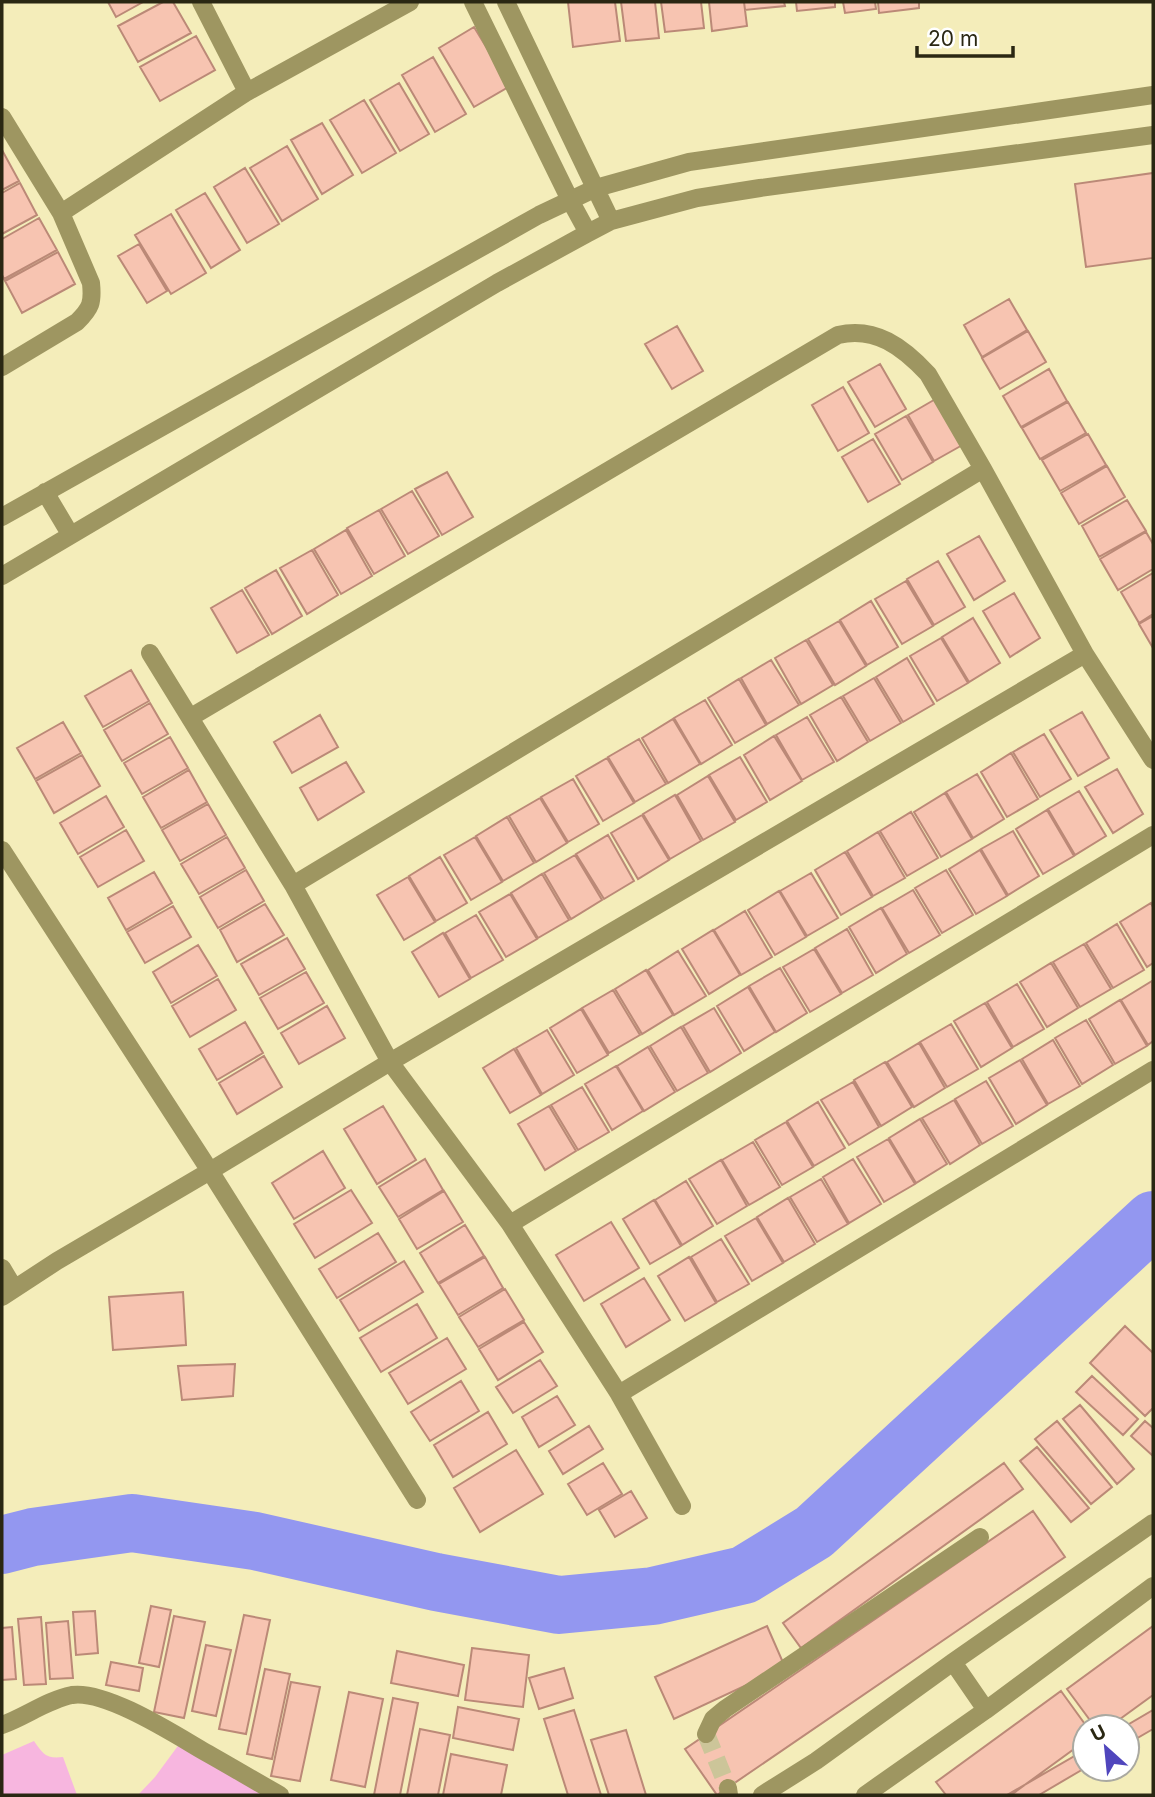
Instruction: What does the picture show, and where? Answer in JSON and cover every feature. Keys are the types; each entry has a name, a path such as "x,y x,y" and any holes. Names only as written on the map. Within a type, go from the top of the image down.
{"street":[{"path":"201,2 247,92"},
{"path":"61,213 247,92 410,2"},
{"path":"473,2 588,233"},
{"path":"506,2 611,221"},
{"path":"2,517 539,215 596,188 690,162 1153,95"},
{"path":"2,117 61,213 91,283 92,303 77,322 2,367"},
{"path":"2,576 497,283 611,221 697,198 760,188 1153,135"},
{"path":"191,717 838,335 852,332 884,338 918,363 928,374 984,469 1085,654 1153,760"},
{"path":"293,885 984,469"},
{"path":"45,492 70,534"},
{"path":"150,653 293,885 390,1062 510,1224 619,1394 682,1506"},
{"path":"2,1268 8,1293 390,1062 1085,654"},
{"path":"510,1224 1153,835"},
{"path":"2,850 210,1171 417,1500"},
{"path":"619,1394 1153,1070"},
{"path":"762,1795 816,1761 1153,1523"},
{"path":"706,1734 713,1719 725,1709 981,1537"},
{"path":"865,1795 986,1710 1153,1586"},
{"path":"953,1662 986,1710"},
{"path":"2,1725 50,1703 84,1695 119,1704 280,1795"}],"shaded area":[{"path":"183,1739 280,1795 138,1795"},
{"path":"34,1741 46,1755 63,1757 77,1795 2,1795 2,1755"}],"building":[{"path":"108,2 143,2 116,17"},
{"path":"163,2 173,2 191,33 138,62 118,26"},
{"path":"568,2 615,2 620,41 573,47"},
{"path":"621,2 655,2 659,38 626,41"},
{"path":"661,2 701,2 704,28 665,32"},
{"path":"709,2 744,2 747,26 712,31"},
{"path":"744,2 784,2 785,6 745,10"},
{"path":"796,2 835,2 835,7 797,11"},
{"path":"843,2 875,2 876,9 845,13"},
{"path":"878,2 919,2 919,8 879,13"},
{"path":"474,27 510,86 474,107 439,48"},
{"path":"196,36 215,70 160,101 140,67"},
{"path":"433,57 466,114 435,132 402,75"},
{"path":"399,83 429,134 400,151 370,100"},
{"path":"364,100 396,153 362,173 330,120"},
{"path":"322,123 353,175 322,194 291,140"},
{"path":"287,146 318,199 282,221 250,168"},
{"path":"2,150 19,181 2,190"},
{"path":"245,168 279,224 247,243 214,187"},
{"path":"1153,173 1153,258 1086,267 1075,184"},
{"path":"20,183 37,215 2,234 2,193"},
{"path":"205,193 240,250 211,268 176,210"},
{"path":"171,214 206,273 171,294 135,235"},
{"path":"39,218 57,250 4,279 2,239"},
{"path":"139,244 167,291 147,303 118,256"},
{"path":"58,252 75,284 22,313 5,281"},
{"path":"1009,299 1027,330 982,357 964,325"},
{"path":"677,326 703,371 672,389 645,344"},
{"path":"1028,331 1046,362 1000,389 982,358"},
{"path":"880,364 906,409 875,427 848,382"},
{"path":"1049,369 1067,401 1021,427 1003,396"},
{"path":"843,387 869,433 838,451 812,405"},
{"path":"939,397 966,443 934,461 908,415"},
{"path":"1068,402 1086,433 1040,459 1022,428"},
{"path":"906,416 933,462 902,480 875,434"},
{"path":"1088,434 1106,465 1060,491 1042,460"},
{"path":"873,439 900,484 868,502 842,457"},
{"path":"1107,466 1125,497 1079,524 1061,493"},
{"path":"447,472 473,517 442,535 415,489"},
{"path":"412,491 439,536 408,554 381,509"},
{"path":"1127,500 1146,531 1099,557 1082,526"},
{"path":"379,510 405,556 374,574 347,528"},
{"path":"346,530 372,576 341,594 314,549"},
{"path":"1146,532 1153,544 1153,569 1118,590 1100,559"},
{"path":"979,536 1005,581 974,600 947,554"},
{"path":"312,550 338,595 307,614 280,568"},
{"path":"938,561 965,607 934,625 907,579"},
{"path":"276,570 302,616 272,634 245,588"},
{"path":"1153,573 1153,614 1139,623 1121,592"},
{"path":"906,581 933,626 902,644 875,599"},
{"path":"242,590 269,635 237,653 211,608"},
{"path":"1014,593 1040,638 1010,657 983,611"},
{"path":"871,601 898,647 867,665 840,620"},
{"path":"1153,616 1153,648 1139,624"},
{"path":"973,618 1000,663 969,682 942,637"},
{"path":"839,621 866,666 835,685 808,639"},
{"path":"941,638 968,683 937,701 910,656"},
{"path":"806,640 833,685 801,704 775,658"},
{"path":"907,658 934,704 903,722 876,677"},
{"path":"771,660 799,705 767,724 741,678"},
{"path":"131,670 149,701 103,727 85,696"},
{"path":"874,678 901,723 870,741 843,696"},
{"path":"739,679 766,725 735,743 708,698"},
{"path":"841,697 868,742 837,761 810,715"},
{"path":"705,700 732,745 701,764 674,718"},
{"path":"150,703 168,734 122,761 104,730"},
{"path":"1082,712 1109,758 1078,776 1050,730"},
{"path":"320,715 338,747 292,773 274,742"},
{"path":"807,717 834,762 802,780 776,735"},
{"path":"673,719 700,764 668,783 642,738"},
{"path":"63,722 81,753 35,779 17,748"},
{"path":"1044,734 1071,779 1040,797 1013,752"},
{"path":"774,736 802,781 770,800 744,755"},
{"path":"170,737 188,768 142,794 124,763"},
{"path":"639,739 666,784 635,802 608,757"},
{"path":"1011,753 1038,799 1007,817 981,772"},
{"path":"82,755 100,786 54,813 36,781"},
{"path":"740,757 767,802 736,820 709,775"},
{"path":"607,758 634,803 603,821 576,776"},
{"path":"346,762 364,792 318,820 300,788"},
{"path":"1117,769 1143,814 1113,833 1085,787"},
{"path":"189,770 207,802 161,828 143,797"},
{"path":"977,774 1004,819 973,838 946,792"},
{"path":"708,776 735,822 703,840 677,795"},
{"path":"573,779 599,824 568,842 541,797"},
{"path":"1079,791 1106,836 1075,855 1048,809"},
{"path":"945,793 972,839 941,857 914,812"},
{"path":"675,795 701,841 670,859 643,814"},
{"path":"106,796 124,827 78,854 60,823"},
{"path":"540,798 567,843 536,862 509,816"},
{"path":"208,804 226,835 180,861 162,830"},
{"path":"1047,810 1074,856 1043,874 1016,829"},
{"path":"911,812 938,858 907,876 880,831"},
{"path":"642,815 669,860 638,879 611,833"},
{"path":"507,817 534,863 503,881 476,836"},
{"path":"126,830 144,861 98,887 80,857"},
{"path":"1013,831 1039,876 1008,895 981,849"},
{"path":"878,832 905,878 873,896 847,851"},
{"path":"608,835 634,881 604,899 576,854"},
{"path":"227,837 245,868 199,894 181,864"},
{"path":"475,837 502,882 471,900 444,855"},
{"path":"980,850 1007,896 976,914 949,869"},
{"path":"845,852 872,897 841,915 815,870"},
{"path":"575,855 602,900 571,919 544,873"},
{"path":"440,857 467,903 436,921 409,876"},
{"path":"246,870 264,901 218,928 200,897"},
{"path":"946,870 973,915 942,933 915,888"},
{"path":"154,872 172,903 126,930 108,898"},
{"path":"811,873 838,918 807,936 780,891"},
{"path":"542,874 569,920 538,938 511,893"},
{"path":"408,877 435,922 404,940 377,895"},
{"path":"913,890 940,935 909,953 882,908"},
{"path":"779,891 806,937 775,955 748,910"},
{"path":"510,894 537,939 506,957 479,912"},
{"path":"1151,903 1153,963 1147,967 1120,922"},
{"path":"265,904 284,935 237,962 220,930"},
{"path":"173,906 191,937 145,963 127,932"},
{"path":"881,908 907,954 876,973 849,927"},
{"path":"745,911 772,957 741,975 714,930"},
{"path":"476,915 503,960 471,978 445,933"},
{"path":"1117,924 1144,970 1113,988 1086,943"},
{"path":"847,929 873,975 842,993 815,948"},
{"path":"713,930 740,975 709,994 682,949"},
{"path":"443,933 470,979 439,997 412,952"},
{"path":"287,938 305,969 259,995 241,964"},
{"path":"1084,944 1111,989 1080,1007 1053,962"},
{"path":"198,945 217,976 171,1003 153,972"},
{"path":"814,949 841,994 810,1012 783,967"},
{"path":"678,951 706,996 674,1015 648,970"},
{"path":"1051,963 1078,1008 1047,1027 1020,982"},
{"path":"780,968 807,1013 776,1032 749,986"},
{"path":"646,970 673,1015 642,1034 615,989"},
{"path":"306,972 324,1003 278,1029 260,998"},
{"path":"218,979 236,1010 190,1037 172,1006"},
{"path":"1152,981 1153,1041 1148,1045 1121,1000"},
{"path":"1017,984 1044,1029 1013,1047 987,1002"},
{"path":"748,987 775,1032 744,1051 717,1006"},
{"path":"613,990 640,1035 609,1053 582,1008"},
{"path":"1120,1000 1147,1046 1115,1064 1089,1019"},
{"path":"985,1003 1012,1048 981,1067 954,1021"},
{"path":"327,1006 345,1038 299,1064 281,1033"},
{"path":"714,1008 741,1053 710,1072 683,1026"},
{"path":"581,1009 608,1055 577,1073 550,1028"},
{"path":"1086,1020 1113,1065 1082,1084 1055,1038"},
{"path":"245,1022 263,1053 217,1080 199,1049"},
{"path":"951,1024 978,1069 947,1087 920,1042"},
{"path":"681,1027 708,1073 677,1091 650,1046"},
{"path":"547,1030 574,1075 542,1094 516,1048"},
{"path":"1053,1040 1080,1086 1048,1104 1022,1059"},
{"path":"919,1043 945,1088 914,1107 887,1062"},
{"path":"648,1047 675,1092 644,1111 617,1066"},
{"path":"514,1049 541,1095 510,1113 483,1068"},
{"path":"264,1056 282,1087 237,1114 219,1083"},
{"path":"1020,1060 1047,1105 1016,1124 989,1078"},
{"path":"885,1062 912,1107 881,1126 854,1080"},
{"path":"616,1066 643,1111 612,1130 585,1084"},
{"path":"986,1081 1013,1126 982,1144 955,1099"},
{"path":"853,1082 879,1127 849,1145 821,1100"},
{"path":"582,1087 609,1132 578,1150 551,1105"},
{"path":"954,1100 980,1145 950,1164 922,1118"},
{"path":"818,1102 845,1148 814,1166 787,1121"},
{"path":"383,1106 416,1160 377,1184 344,1129"},
{"path":"549,1106 576,1151 545,1170 518,1124"},
{"path":"920,1119 947,1164 916,1183 889,1138"},
{"path":"786,1122 813,1167 782,1185 755,1140"},
{"path":"888,1139 915,1184 884,1202 857,1157"},
{"path":"753,1142 780,1187 749,1205 722,1160"},
{"path":"323,1151 345,1188 294,1219 272,1183"},
{"path":"425,1159 443,1190 398,1217 379,1187"},
{"path":"853,1159 881,1204 849,1223 823,1177"},
{"path":"721,1160 747,1206 717,1224 689,1179"},
{"path":"821,1179 848,1224 817,1242 790,1197"},
{"path":"686,1181 713,1226 682,1245 655,1200"},
{"path":"351,1190 372,1223 315,1258 294,1224"},
{"path":"444,1191 463,1222 417,1249 399,1219"},
{"path":"788,1198 815,1244 784,1262 757,1217"},
{"path":"654,1200 681,1246 650,1264 623,1219"},
{"path":"756,1218 783,1263 752,1281 725,1236"},
{"path":"611,1222 639,1268 584,1301 556,1255"},
{"path":"465,1225 484,1256 438,1283 420,1253"},
{"path":"378,1233 396,1262 337,1298 319,1269"},
{"path":"721,1239 749,1284 717,1302 691,1257"},
{"path":"485,1257 503,1288 458,1315 439,1284"},
{"path":"689,1257 716,1303 685,1321 658,1276"},
{"path":"404,1261 423,1292 359,1331 340,1300"},
{"path":"644,1278 670,1320 626,1347 601,1304"},
{"path":"505,1289 524,1320 478,1347 459,1317"},
{"path":"183,1292 186,1345 113,1350 109,1297"},
{"path":"417,1304 437,1338 381,1372 360,1338"},
{"path":"524,1322 543,1352 498,1380 479,1349"},
{"path":"1125,1326 1153,1353 1153,1408 1145,1416 1090,1363"},
{"path":"447,1338 466,1369 408,1404 389,1373"},
{"path":"540,1360 557,1386 513,1413 496,1387"},
{"path":"235,1364 233,1396 182,1400 178,1366"},
{"path":"1092,1376 1138,1419 1123,1435 1076,1392"},
{"path":"461,1381 479,1411 430,1441 411,1412"},
{"path":"557,1396 575,1425 539,1447 522,1417"},
{"path":"1080,1405 1134,1469 1117,1484 1063,1419"},
{"path":"488,1412 507,1444 453,1477 434,1445"},
{"path":"1057,1421 1112,1487 1091,1504 1035,1439"},
{"path":"1145,1421 1153,1428 1153,1456 1131,1436"},
{"path":"589,1426 603,1449 563,1474 549,1451"},
{"path":"1037,1447 1089,1508 1071,1522 1020,1461"},
{"path":"516,1450 543,1494 480,1532 454,1488"},
{"path":"603,1463 622,1494 587,1515 568,1484"},
{"path":"1004,1463 1023,1489 801,1648 783,1623"},
{"path":"631,1491 647,1518 615,1537 599,1510"},
{"path":"1033,1511 1065,1557 717,1795 685,1749"},
{"path":"151,1606 171,1610 159,1667 139,1663"},
{"path":"95,1611 98,1653 76,1655 73,1612"},
{"path":"244,1615 270,1620 246,1734 219,1729"},
{"path":"174,1616 205,1622 184,1718 154,1712"},
{"path":"41,1617 46,1684 24,1685 18,1619"},
{"path":"68,1621 73,1678 50,1679 46,1623"},
{"path":"767,1626 785,1667 674,1719 655,1677"},
{"path":"1153,1626 1153,1695 1128,1713 1085,1713 1067,1689"},
{"path":"12,1627 16,1679 2,1680 2,1628"},
{"path":"206,1645 231,1650 216,1716 192,1711"},
{"path":"472,1648 529,1655 523,1707 465,1700"},
{"path":"397,1651 464,1665 458,1696 391,1683"},
{"path":"111,1662 143,1668 139,1691 106,1685"},
{"path":"564,1668 573,1698 539,1709 529,1678"},
{"path":"265,1669 290,1674 272,1759 247,1754"},
{"path":"291,1682 320,1687 300,1781 271,1776"},
{"path":"1061,1691 1077,1713 1071,1713 1071,1751 1011,1795 946,1795 936,1782"},
{"path":"349,1692 383,1699 365,1787 331,1780"},
{"path":"393,1698 418,1703 400,1795 374,1795"},
{"path":"458,1707 519,1719 513,1750 453,1738"},
{"path":"574,1710 601,1795 568,1795 544,1719"},
{"path":"1153,1710 1153,1729 1141,1736 1141,1717"},
{"path":"420,1729 450,1735 438,1795 407,1795"},
{"path":"626,1730 646,1795 609,1795 591,1740"},
{"path":"451,1754 507,1765 501,1795 443,1795"},
{"path":"1071,1758 1071,1776 1039,1795 1007,1795"}],"waterway":[{"path":"2,1545 33,1537 132,1523 255,1541 436,1582 559,1605 653,1596 744,1575 814,1532 1153,1220"}],"tunnel":[{"path":"706,1734 728,1788"}]}
